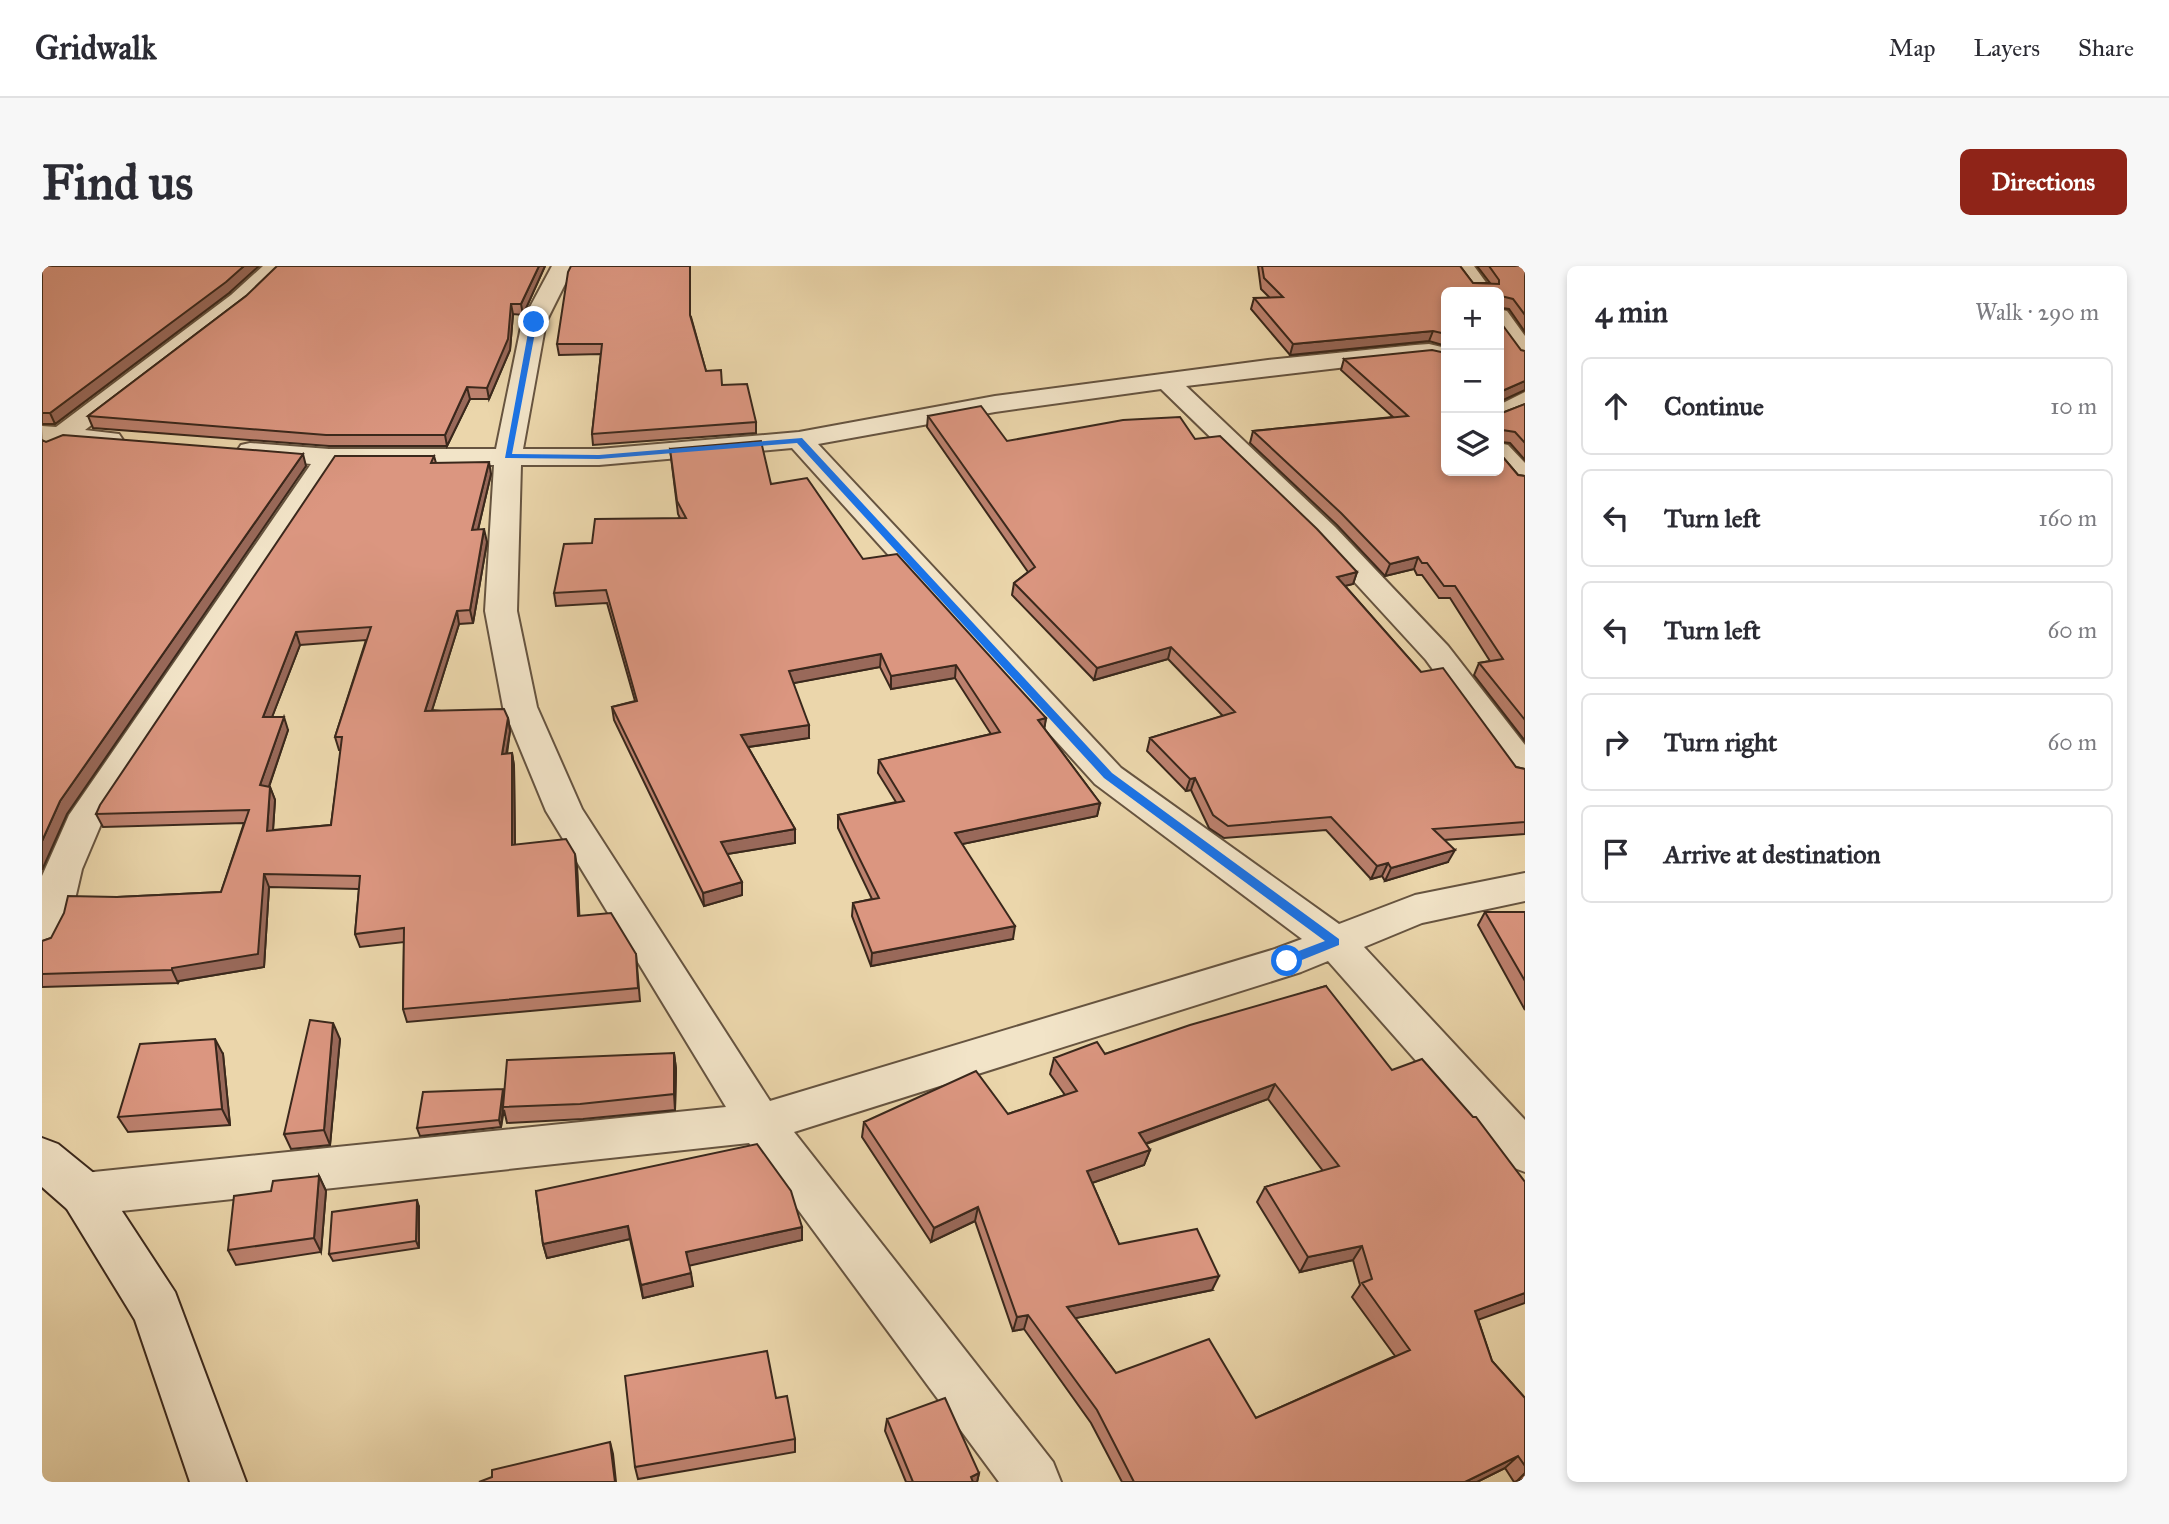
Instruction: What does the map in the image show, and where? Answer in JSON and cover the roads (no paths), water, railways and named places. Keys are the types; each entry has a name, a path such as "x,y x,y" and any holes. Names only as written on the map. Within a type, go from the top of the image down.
{"street":[{"path":"48,441 239,300 276,266"},
{"path":"563,266 534,322 508,456 501,611 520,707 564,811 760,1123 1033,1482"},
{"path":"1463,266 1478,287"},
{"path":"1504,323 1525,353"},
{"path":"222,449 329,457 599,457 799,440 995,404 1166,380 1415,352 1429,351 1441,355"},
{"path":"1166,380 1325,533 1437,653 1525,770"},
{"path":"1504,388 1525,400"},
{"path":"1502,413 1525,400"},
{"path":"799,440 1108,776 1335,942 1525,1152"},
{"path":"48,441 128,442"},
{"path":"1504,456 1525,479"},
{"path":"42,939 49,925 63,869 87,815 329,457"},
{"path":"84,1195 760,1123 1287,961 1415,910 1525,887"},
{"path":"42,1158 84,1195 158,1309 218,1482"}]}
